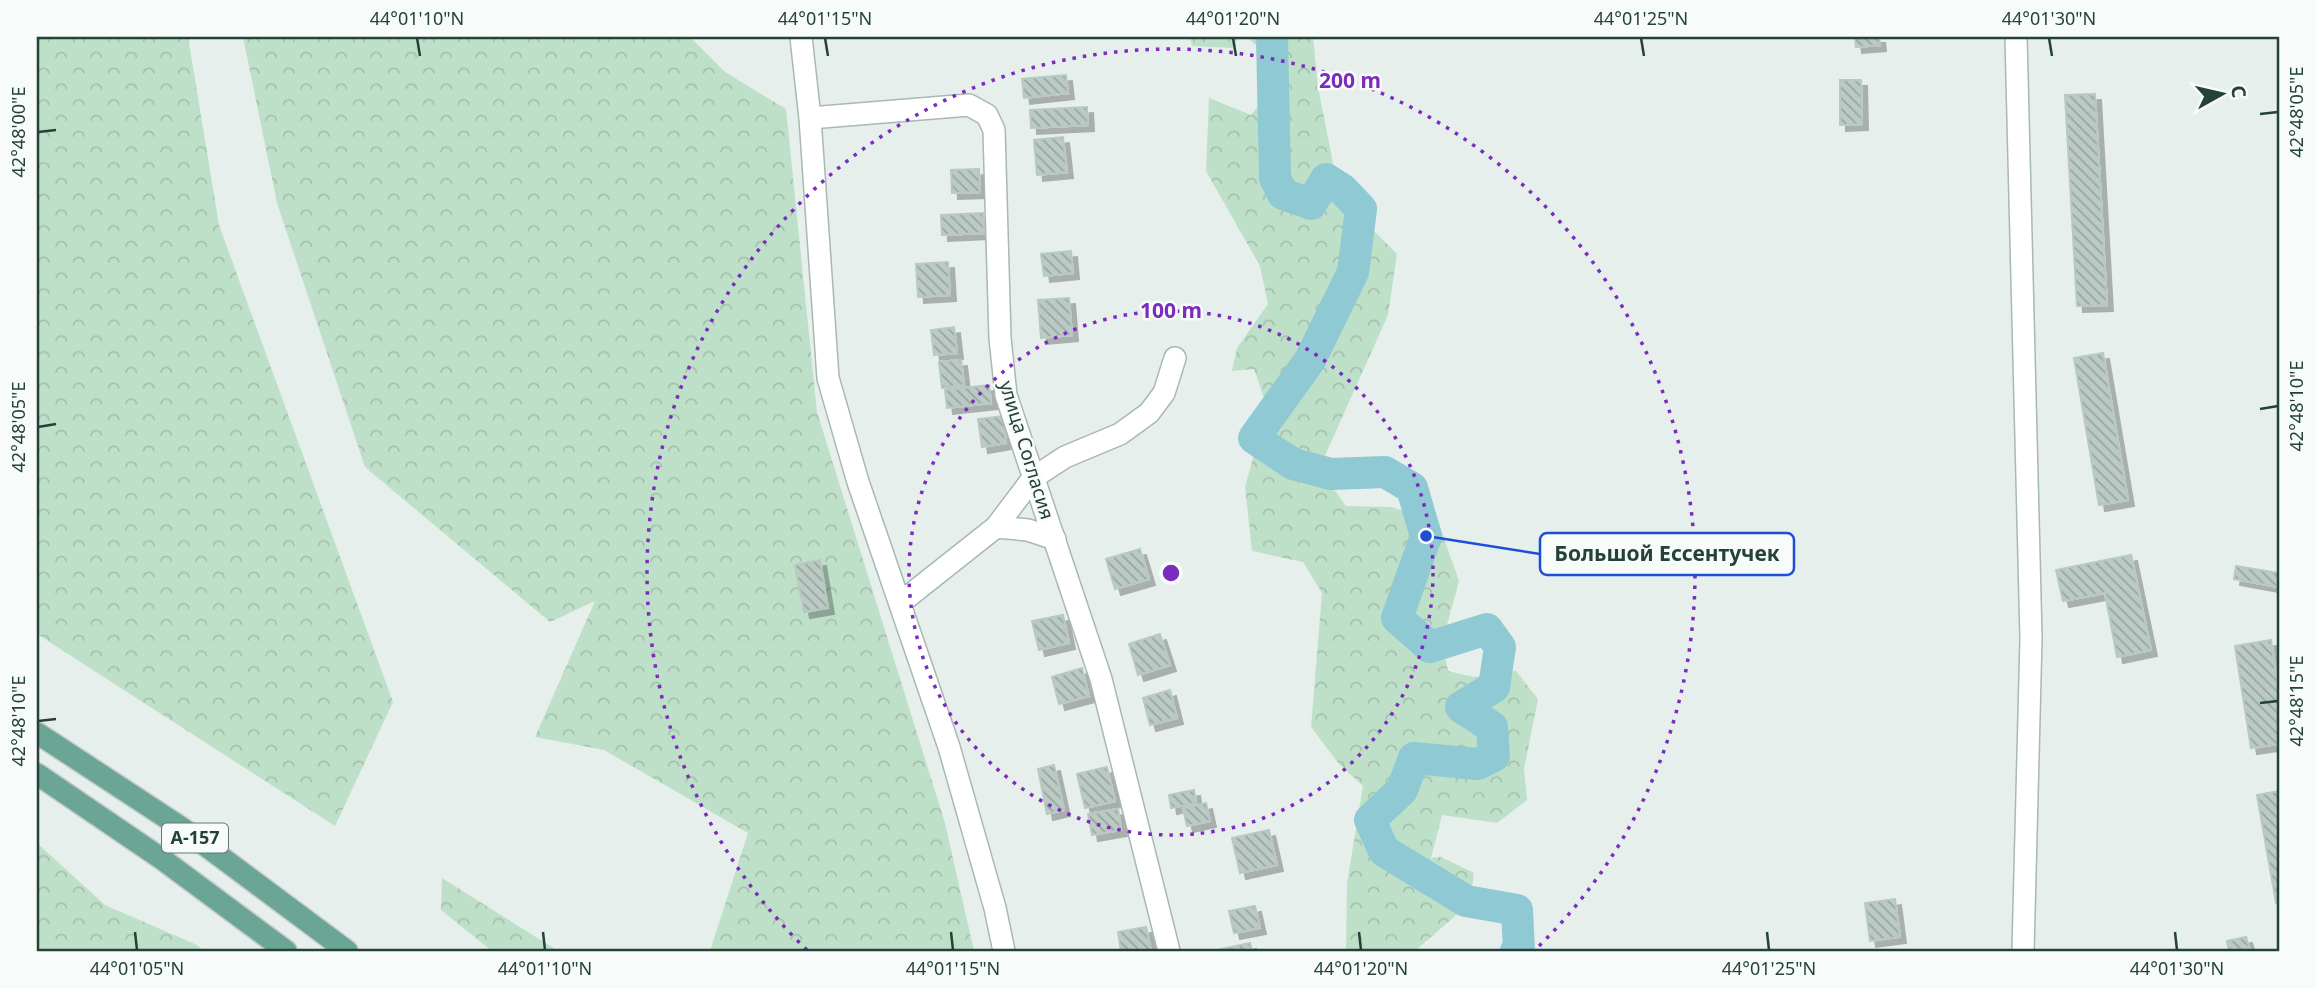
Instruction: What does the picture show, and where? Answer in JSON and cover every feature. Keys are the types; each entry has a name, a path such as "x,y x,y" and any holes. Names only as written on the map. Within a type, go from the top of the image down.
{"main road":[{"name":"А-157","path":"37,733 183,828 346,951"},
{"name":"А-157","path":"37,774 162,859 286,951"},
{"path":"37,780 84,805"}],"street":[{"path":"801,37 810,118 828,378 858,482 949,747 995,908 1004,951"},
{"path":"2016,37 2031,638 2023,951"},
{"name":"улица Согласия","path":"810,118 969,105 986,115 994,130 1000,338 1006,395 1101,679 1169,951"},
{"path":"900,603 996,527 1033,478 1066,457 1120,434 1149,414 1164,393 1175,358"},
{"path":"996,527 1028,530 1055,540"}],"green space":[{"path":"37,37 188,37 219,225 393,702 335,826 37,634"},
{"path":"243,37 690,37 725,72 786,109 817,412 945,823 974,951 710,951 748,833 604,750 535,737 595,601 550,622 365,467 277,203"},
{"path":"1190,37 1239,37 1232,48 1192,46"},
{"path":"1247,37 1313,37 1318,87 1343,214 1366,223 1397,254 1388,315 1319,469 1346,506 1391,507 1438,521 1459,581 1442,643 1448,671 1474,677 1516,671 1538,699 1524,769 1527,800 1497,823 1442,815 1431,858 1441,857 1474,873 1470,903 1415,951 1346,951 1347,883 1363,786 1339,764 1311,727 1322,593 1303,562 1252,551 1245,487 1267,407 1254,369 1232,371 1237,348 1268,304 1260,266 1206,171 1209,98 1251,115 1267,95 1272,60"},
{"path":"37,843 105,905 197,945 204,951 37,951"},
{"path":"442,878 558,951 492,951 441,910"}],"building":[{"path":"1855,37 1879,37 1880,45 1856,47"},
{"path":"1066,75 1068,93 1024,98 1022,79"},
{"path":"1840,80 1861,80 1862,124 1840,125"},
{"path":"2095,94 2107,305 2077,306 2065,95"},
{"path":"1087,107 1088,125 1031,128 1030,110"},
{"path":"1063,137 1067,172 1037,175 1034,140"},
{"path":"979,169 980,192 952,193 951,170"},
{"path":"983,213 984,233 942,235 941,215"},
{"path":"1071,251 1073,273 1044,276 1041,254"},
{"path":"948,262 950,295 918,297 916,264"},
{"path":"1069,298 1072,335 1041,338 1038,300"},
{"path":"954,327 957,353 934,355 931,330"},
{"path":"2103,353 2128,500 2099,505 2074,358"},
{"path":"961,360 964,385 942,388 939,362"},
{"path":"989,385 991,403 947,408 945,390"},
{"path":"1003,416 1006,443 982,447 978,419"},
{"path":"1140,549 1149,579 1115,589 1106,559"},
{"path":"2131,555 2151,650 2117,657 2105,593 2063,601 2056,570"},
{"path":"820,560 828,608 804,612 795,565"},
{"path":"2236,566 2279,573 2278,587 2234,579"},
{"path":"1063,615 1069,643 1039,650 1032,621"},
{"path":"1160,634 1170,665 1138,675 1129,644"},
{"path":"2271,640 2279,693 2279,744 2251,748 2235,646"},
{"path":"1082,668 1089,696 1059,704 1052,677"},
{"path":"1170,690 1177,718 1150,725 1143,698"},
{"path":"1054,765 1064,810 1047,814 1038,769"},
{"path":"1107,767 1115,801 1085,808 1077,774"},
{"path":"1194,790 1196,803 1171,808 1169,795"},
{"path":"2279,791 2279,902 2276,903 2257,795"},
{"path":"1206,803 1210,821 1187,826 1183,809"},
{"path":"1118,809 1121,830 1092,835 1088,814"},
{"path":"1269,830 1277,865 1240,873 1232,838"},
{"path":"1895,899 1900,937 1870,941 1865,903"},
{"path":"1255,906 1260,928 1234,933 1229,911"},
{"path":"1146,927 1151,951 1121,951 1118,932"},
{"path":"2246,937 2250,951 2229,951 2227,941"},
{"path":"1250,943 1252,951 1213,951"}],"waterway":[{"path":"1272,37 1275,178 1283,194 1311,204 1326,179 1343,190 1361,209 1353,272 1310,360 1254,438 1293,464 1331,474 1385,472 1412,488 1426,536 1397,618 1430,647 1487,629 1500,647 1494,687 1461,707 1492,727 1494,756 1478,764 1414,758 1402,790 1370,820 1384,851 1466,901 1517,910 1519,950 1516,951"}],"place":[{"name":"Большой Ессентучек","path":"1426,536"}]}
